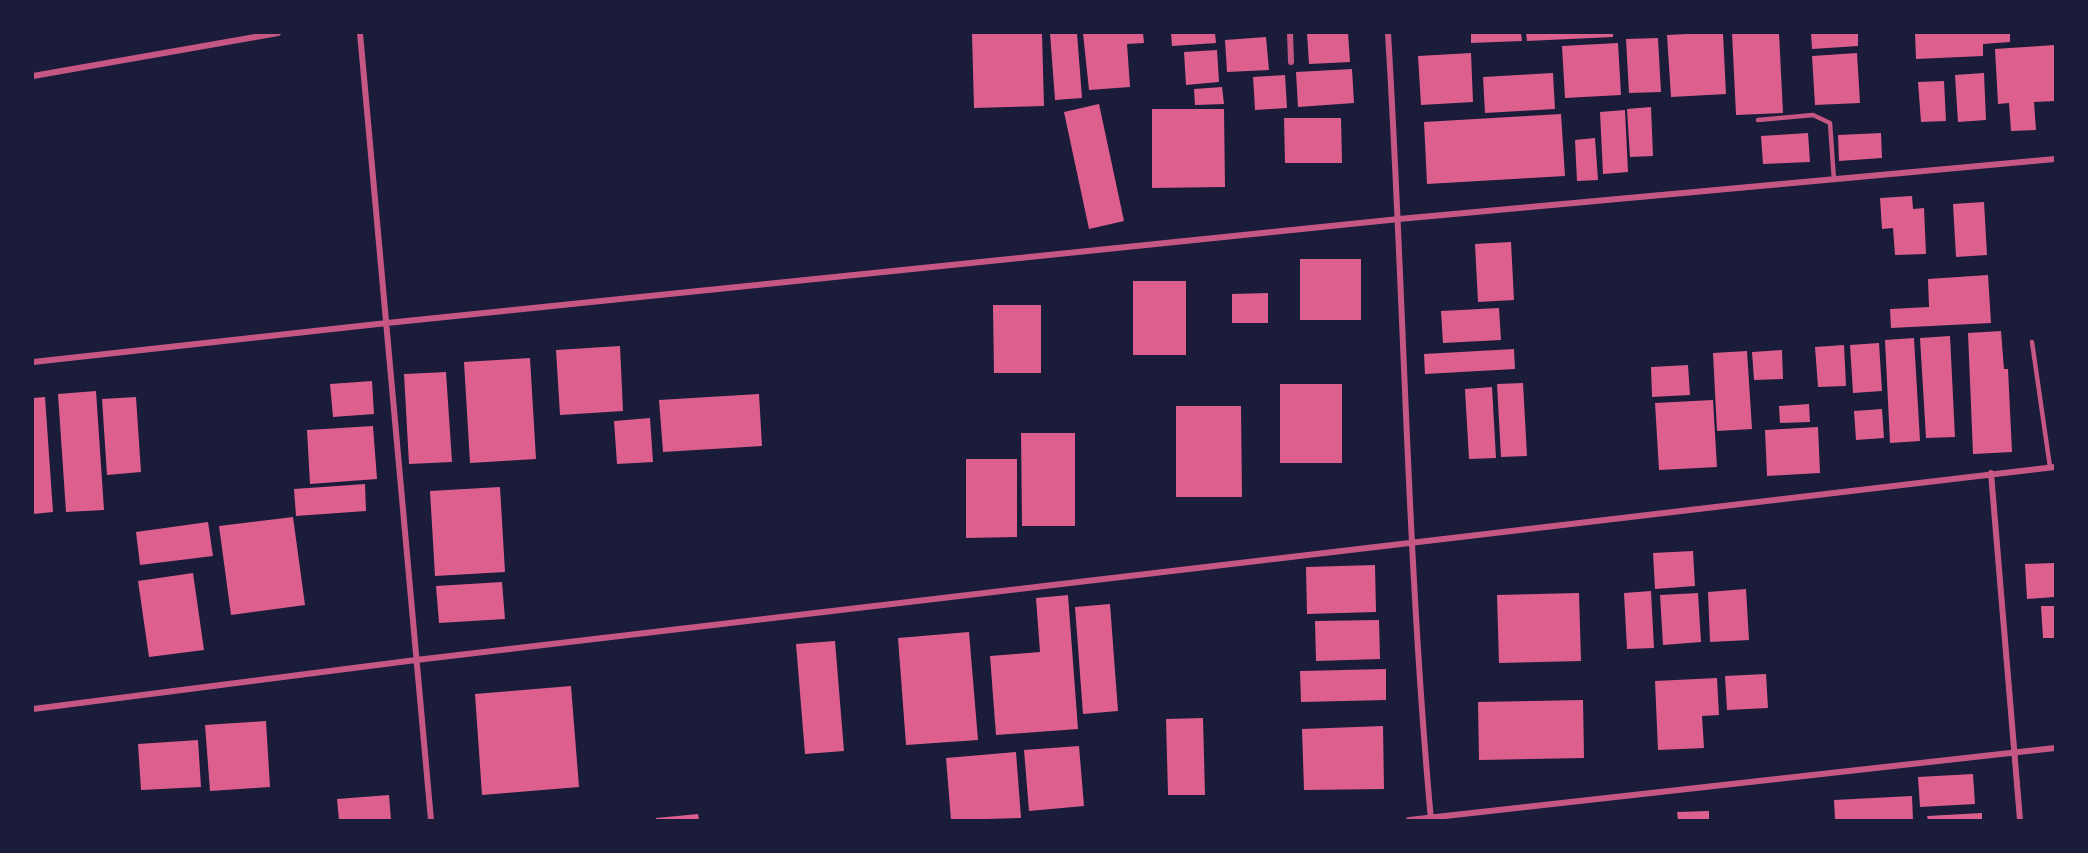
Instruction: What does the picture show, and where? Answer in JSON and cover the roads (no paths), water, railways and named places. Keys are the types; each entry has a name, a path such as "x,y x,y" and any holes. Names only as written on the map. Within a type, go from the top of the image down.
{"street":[{"path":"33,76 278,33"},
{"path":"360,33 431,820"},
{"path":"1290,33 1292,62"},
{"path":"1388,33 1399,219 1413,542 1430,819"},
{"path":"33,362 387,323 1399,219 2055,159"},
{"path":"33,709 416,660 2052,467"},
{"path":"1991,474 2020,820"},
{"path":"1409,820 2055,748"}],"lane":[{"path":"1758,120 1813,115 1830,123 1834,180"},
{"path":"2032,342 2052,467"}]}
